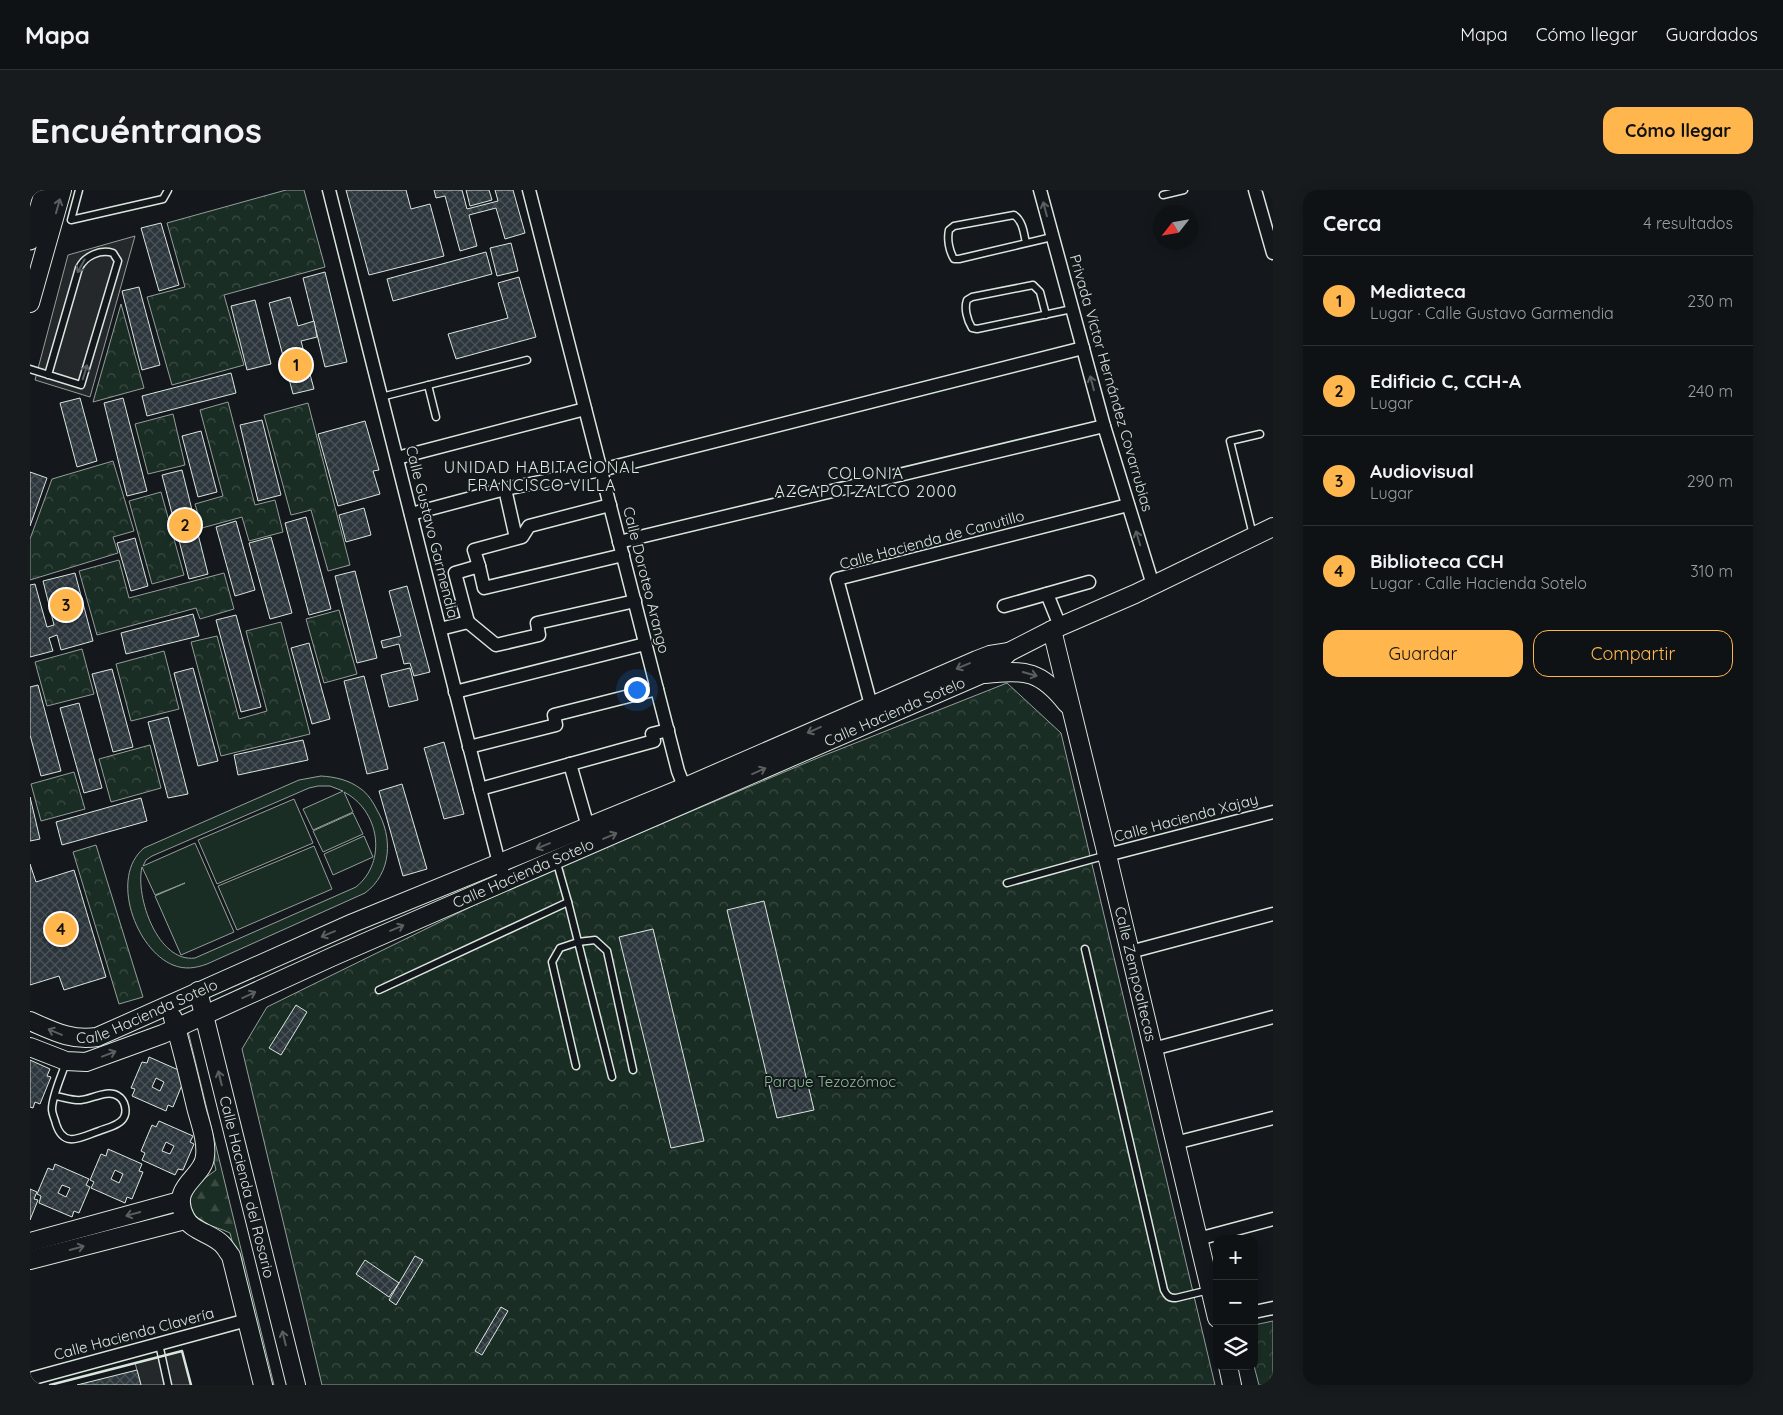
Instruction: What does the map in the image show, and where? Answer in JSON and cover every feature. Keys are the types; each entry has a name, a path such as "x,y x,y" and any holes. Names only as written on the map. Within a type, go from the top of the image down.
{"main road":[{"path":"30,240 45,190"}],"street":[{"path":"30,303 62,190"},
{"name":"Calle Gustavo Garmendia","path":"329,190 469,747 499,864 506,881"},
{"name":"Calle Doroteo Arango","path":"529,190 678,771 687,794"},
{"name":"Privada Víctor Hernández Covarrubias","path":"1040,190 1104,426 1153,585"},
{"path":"1255,190 1273,253"},
{"path":"411,514 505,489 601,470 1082,348"},
{"path":"397,458 585,409"},
{"path":"619,542 1104,426"},
{"path":"505,489 516,538"},
{"path":"610,505 529,526 522,537 474,550 484,588 623,555"},
{"name":"Calle Hacienda de Canutillo","path":"871,705 837,579 1128,505"},
{"name":"Calle Hacienda Sotelo","path":"30,1021 71,1038 86,1039 102,1035 353,923 588,827 687,794 982,674 994,667 1009,652 1056,628 1135,594 1273,527"},
{"path":"479,566 455,572 468,622 496,645 539,635 537,623 635,601"},
{"path":"1004,606 1089,582"},
{"path":"1047,594 1056,628"},
{"path":"440,629 468,622"},
{"name":"Calle Zempoaltecas","path":"1056,628 1070,708 1107,855 1213,1302"},
{"path":"455,692 646,644"},
{"name":"Calle Hacienda Sotelo","path":"30,1047 66,1061 86,1062 176,1028 334,956 556,859 871,705 990,654 1009,652"},
{"path":"982,674 1018,671 1037,676 1055,689 1070,708"},
{"path":"469,747 556,725 554,715 657,689"},
{"path":"480,789 654,741 652,734 668,730"},
{"path":"570,764 588,827"},
{"name":"Calle Hacienda Xajay","path":"1107,855 1273,812"},
{"path":"1130,952 1273,914"},
{"name":"Calle Hacienda del Rosario","path":"198,991 296,1385"},
{"name":"Calle Hacienda del Rosario","path":"169,1005 204,1135 206,1158 184,1189 180,1201"},
{"path":"1153,1049 1273,1017"},
{"path":"1175,1143 1273,1118"},
{"path":"30,1242 180,1201 185,1220 194,1228 221,1244 231,1256 264,1385"},
{"path":"1198,1239 1273,1219"},
{"path":"30,1260 185,1220"},
{"path":"1258,1311 1273,1308"},
{"name":"Calle Hacienda Clavería","path":"30,1379 247,1320"},
{"path":"1229,1370 1232,1385"}],"lane":[{"path":"79,190 71,220 163,199 168,190"},
{"path":"1163,195 1184,190"},
{"path":"1026,244 1021,222 1014,215 954,226 949,230 948,235 951,254 954,259 1026,244 1052,237"},
{"path":"30,369 81,385 118,262 114,253 105,251 90,256 78,268 48,374"},
{"path":"1046,315 1040,292 1033,285 972,297 967,300 965,305 969,324 972,328 978,330 1046,315 1072,309"},
{"path":"381,397 527,360"},
{"path":"428,385 436,417"},
{"path":"1253,536 1230,441 1260,434"},
{"path":"1007,883 1107,855"},
{"path":"556,859 612,1077"},
{"path":"379,990 568,902"},
{"path":"576,1066 552,962 560,948 578,942 595,940 607,950 633,1070"},
{"path":"1085,949 1164,1290 1166,1295 1176,1298 1210,1290"},
{"path":"55,1096 78,1100 113,1093 120,1096 124,1102 126,1114 116,1124 76,1139 69,1140 62,1136 58,1130 52,1110 55,1096 66,1061"},
{"path":"158,1344 168,1385"}],"green space":[{"path":"286,190 304,190 325,267 224,295 244,365 172,385 147,297 185,287 167,223"},
{"path":"121,304 144,388 93,402"},
{"path":"228,402 255,505 275,500 283,532 249,541 242,517 202,528 195,504 223,496 200,410"},
{"path":"308,403 350,565 328,571 311,510 291,515 264,415"},
{"path":"173,414 185,465 148,474 135,424"},
{"path":"113,461 134,531 113,537 118,553 30,580 30,539 52,479"},
{"path":"161,492 184,575 152,584 129,501"},
{"path":"119,560 129,598 224,573 234,609 200,619 196,608 97,635 79,571"},
{"path":"339,610 357,674 324,683 306,619"},
{"path":"281,622 310,734 221,756 191,642 217,636 239,719 267,711 246,631"},
{"path":"82,649 94,694 47,706 35,662"},
{"path":"164,651 179,709 131,721 116,664"},
{"name":"Parque Tezozómoc","path":"1007,683 1061,733 1215,1385 322,1385 242,1049 267,1007 503,891 815,759"},
{"path":"150,745 161,788 111,802 99,759"},
{"path":"74,772 85,809 41,821 31,784"},
{"path":"321,776 337,778 356,786 370,798 382,820 387,843 385,865 374,885 365,893 207,964 182,968 160,957 138,929 128,894 129,876 134,861 144,848 299,780","holes":["330,786 343,791 303,809 313,830 353,812 344,792 356,800 365,811 372,823 375,836 375,850 373,864 366,876 356,887 195,958 182,957 170,950 152,926 146,910 142,895 142,867 155,895 185,883 155,896 181,955 234,932 195,843 143,866 146,860 309,788"]},
{"path":"294,799 313,843 217,884 198,840"},
{"path":"353,813 363,834 323,852 313,831"},
{"path":"364,836 373,857 333,875 324,854"},
{"path":"96,845 143,997 119,1004 73,852"},
{"path":"314,846 332,889 237,930 218,886"},
{"path":"188,1031 274,1385 269,1385 230,1233 200,1220 192,1211 190,1205 193,1189 216,1170 184,1034"},
{"path":"1273,1321 1273,1385 1259,1385 1255,1370 1258,1370 1258,1324"}],"shaded area":[{"path":"135,236 90,397 35,380 68,255"},
{"path":"182,1351 191,1385 141,1385 135,1363"}],"building":[{"path":"346,190 406,190 411,209 430,204 444,256 369,275"},
{"path":"434,190 462,190 467,209 498,201 495,190 513,190 525,233 505,239 496,208 469,215 477,246 460,251 445,196 436,198"},
{"path":"466,190 489,190 492,200 470,206"},
{"path":"161,223 179,285 159,291 141,228"},
{"path":"511,243 518,271 497,276 490,248"},
{"path":"486,252 492,274 393,301 387,279"},
{"path":"325,272 347,362 325,367 303,278"},
{"path":"519,277 536,337 456,359 448,334 508,318 498,283"},
{"path":"139,287 160,365 142,370 122,291"},
{"path":"290,297 298,326 314,321 317,337 301,341 314,389 293,394 269,303"},
{"path":"255,300 271,364 247,370 231,306"},
{"path":"231,373 236,393 147,416 142,396"},
{"path":"80,398 97,461 77,467 60,403"},
{"path":"123,398 147,491 127,496 104,403"},
{"path":"262,420 281,495 258,501 240,425"},
{"path":"365,421 379,470 373,471 380,494 338,506 318,434"},
{"path":"201,431 217,492 198,497 182,436"},
{"path":"182,470 208,574 189,579 162,475"},
{"path":"30,472 47,478 30,526"},
{"path":"364,508 371,535 346,542 339,515"},
{"path":"306,517 331,609 309,615 285,523"},
{"path":"236,521 255,590 235,596 216,527"},
{"path":"271,537 292,613 270,619 249,543"},
{"path":"135,538 148,586 131,591 117,543"},
{"path":"355,571 377,658 357,663 335,576"},
{"path":"75,573 93,641 61,650 57,635 49,638 53,651 30,657 30,585 35,584 47,627 54,625 43,581"},
{"path":"407,586 430,672 414,676 410,663 404,664 399,644 383,648 381,641 401,636 389,591"},
{"path":"193,614 199,636 126,654 121,633"},
{"path":"236,615 261,707 241,712 216,620"},
{"path":"309,643 330,719 312,724 291,648"},
{"path":"193,668 218,761 198,766 174,673"},
{"path":"410,668 418,700 389,707 381,675"},
{"path":"112,669 133,747 113,752 92,674"},
{"path":"364,676 388,769 367,774 344,681"},
{"path":"38,685 61,771 41,776 30,735 30,687"},
{"path":"79,703 102,788 84,793 60,708"},
{"path":"168,717 188,794 168,798 148,722"},
{"path":"303,740 308,760 238,775 234,755"},
{"path":"444,742 464,814 444,819 424,748"},
{"path":"402,784 427,869 403,876 379,791"},
{"path":"30,797 40,839 30,841"},
{"path":"141,798 147,821 62,845 56,822"},
{"path":"30,864 36,882 74,870 106,977 64,990 59,976 30,985"},
{"path":"764,901 814,1110 777,1118 727,910"},
{"path":"653,929 704,1141 671,1148 619,937"},
{"path":"296,1005 307,1012 281,1055 269,1048"},
{"path":"149,1057 183,1072 180,1079 184,1080 173,1107 168,1105 166,1111 132,1096 135,1089 131,1088 142,1062 147,1063","holes":["156,1078 164,1082 160,1091 152,1087"]},
{"path":"30,1060 50,1069 47,1076 51,1077 40,1104 35,1102 33,1108 30,1107"},
{"path":"159,1121 193,1136 190,1142 194,1144 183,1170 178,1169 175,1175 142,1160 145,1153 141,1151 152,1125 156,1127","holes":["166,1142 174,1146 170,1154 162,1151"]},
{"path":"108,1149 142,1164 139,1171 143,1172 132,1199 127,1197 125,1203 91,1188 94,1182 90,1180 101,1154 106,1156","holes":["115,1170 123,1174 119,1183 111,1179"]},
{"path":"55,1164 89,1179 86,1185 90,1187 79,1213 74,1211 72,1217 39,1203 41,1196 37,1194 48,1168 53,1170","holes":["62,1185 70,1188 66,1197 58,1193"]},
{"path":"30,1189 37,1192 34,1199 38,1200 30,1220"},
{"path":"415,1256 423,1260 396,1305 389,1300"},
{"path":"365,1260 399,1283 389,1297 356,1274"},
{"path":"501,1307 508,1311 482,1355 475,1351"},
{"path":"137,1370 141,1385 77,1385"}],"wall":[{"path":"50,1385 182,1351 191,1385"}],"place":[{"name":"Mediateca","path":"296,365"},
{"name":"Edificio C, CCH-A","path":"185,525"},
{"name":"Audiovisual","path":"66,605"},
{"name":"Biblioteca CCH","path":"61,929"}],"district":[{"name":"UNIDAD HABITACIONAL FRANCISCO VILLA","path":"542,476"},
{"name":"COLONIA AZCAPOTZALCO 2000","path":"866,482"}]}
